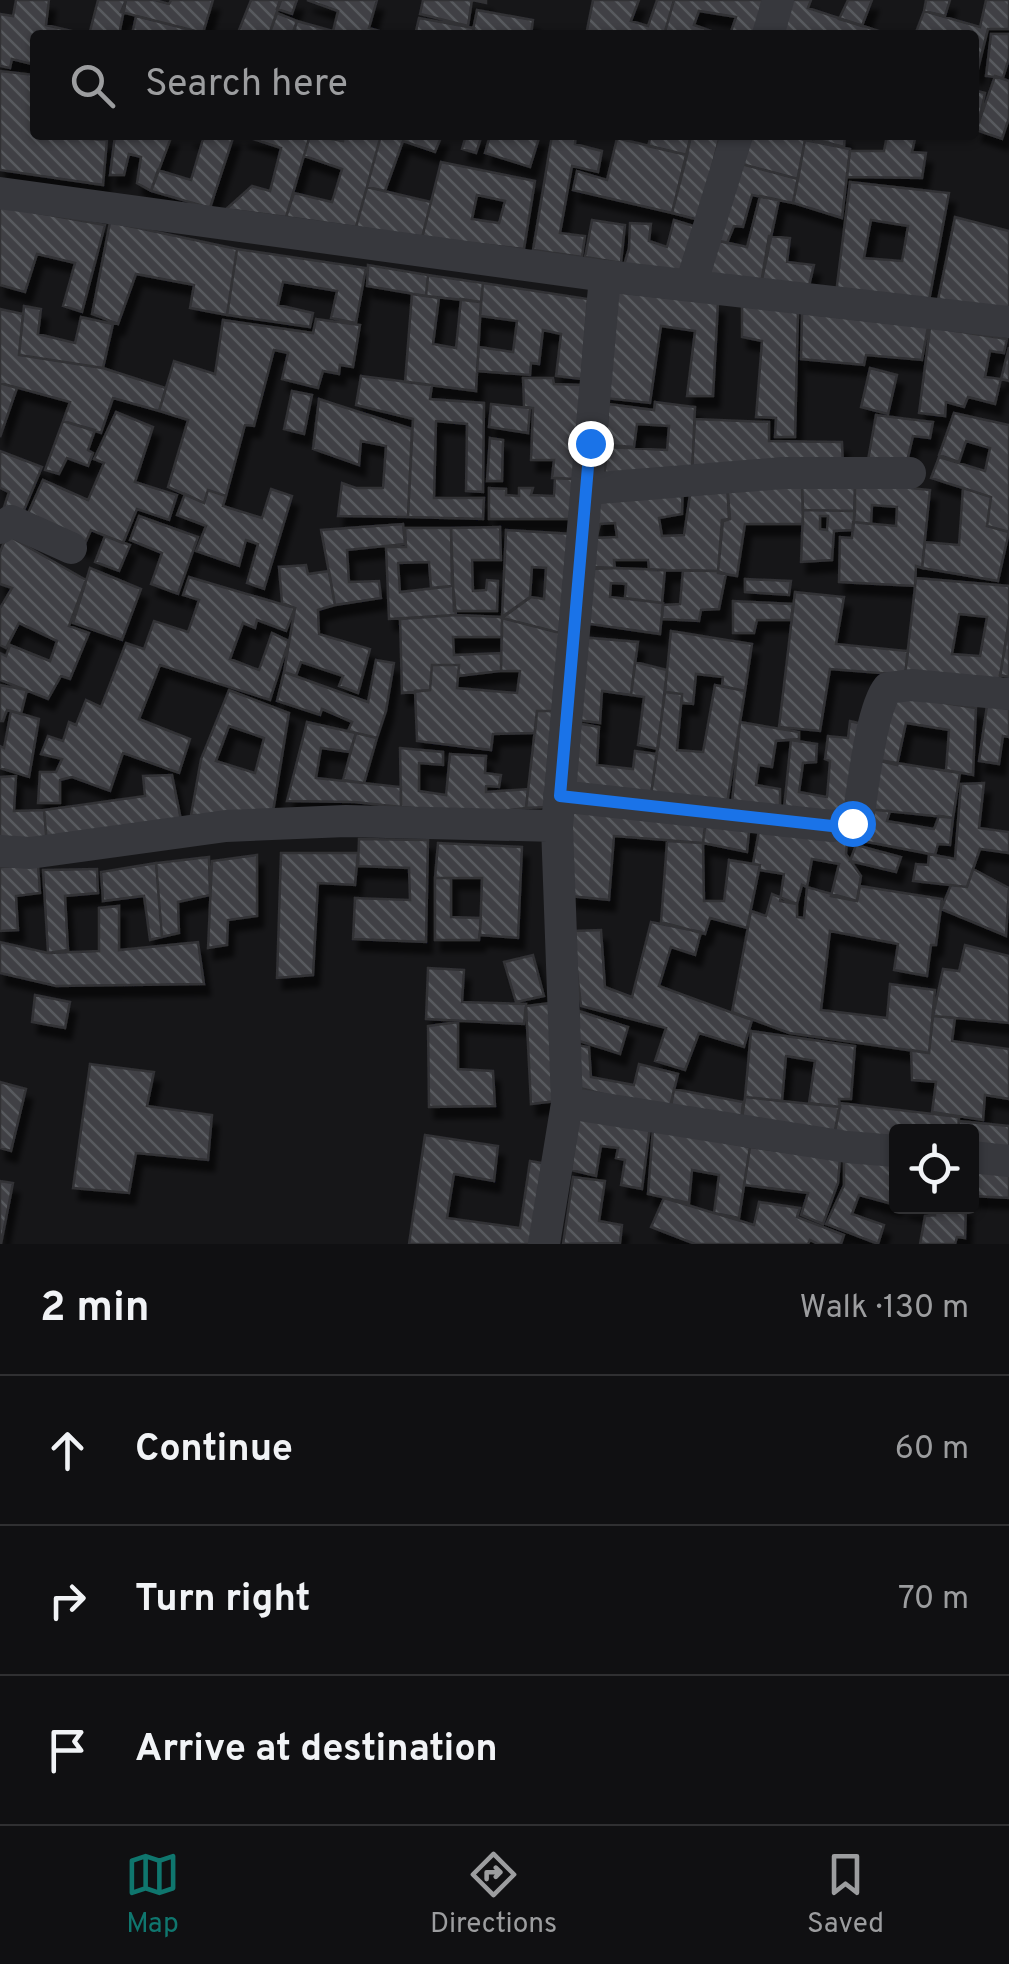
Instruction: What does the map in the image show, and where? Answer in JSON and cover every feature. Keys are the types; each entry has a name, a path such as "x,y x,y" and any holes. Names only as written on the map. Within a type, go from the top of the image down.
{"street":[{"path":"769,30 778,0"},
{"path":"691,285 735,140"},
{"path":"0,193 606,276 1009,322"},
{"path":"544,1244 566,1103 558,811 606,276"},
{"path":"586,489 783,473 910,472"},
{"path":"0,528 11,521 22,523 72,548"},
{"path":"0,851 30,853 226,826 558,811 832,826 852,823 858,818 875,724 882,695 888,688 912,685 1009,694"},
{"path":"566,1103 889,1150"},
{"path":"979,1159 1009,1161"}],"building":[{"path":"16,0 49,0 46,25 68,30 30,30 30,64 12,59 10,68 0,66 0,14 13,16"},
{"path":"98,0 126,0 120,30 90,30"},
{"path":"126,0 169,4 171,0 213,0 204,30 121,12"},
{"path":"251,0 281,0 271,30 239,30"},
{"path":"280,0 297,0 292,14 277,9"},
{"path":"307,0 377,0 369,28 376,30 333,30 338,11"},
{"path":"423,0 472,0 468,26 420,14"},
{"path":"593,0 639,0 631,21 648,26 657,0 674,0 665,30 587,30"},
{"path":"674,0 772,0 761,30 731,30 736,17 699,11 694,25 708,30 665,30"},
{"path":"783,0 811,0 808,8 876,30 773,30"},
{"path":"848,0 872,0 862,26 839,19"},
{"path":"926,0 950,0 945,16 924,11"},
{"path":"986,0 1009,0 1009,29 988,29 979,65 979,30 917,30 924,11 980,27"},
{"path":"477,10 533,20 532,30 473,30"},
{"path":"277,13 297,21 294,30 271,30"},
{"path":"136,16 191,30 133,30"},
{"path":"419,18 474,28 473,30 416,30"},
{"path":"297,21 329,30 294,30"},
{"path":"991,34 1009,34 1009,58 1003,78 986,76"},
{"path":"0,71 30,74 30,140 107,140 103,185 0,170"},
{"path":"995,76 1009,81 1009,118 1002,139 979,131"},
{"path":"979,91 985,93 979,121"},
{"path":"114,140 170,140 151,191 137,183 141,157 129,154 124,175 110,175"},
{"path":"203,140 232,140 210,208 151,191 158,170 191,180"},
{"path":"256,140 309,140 286,217 226,209 252,186 270,191 281,148"},
{"path":"309,140 380,140 356,227 286,217 294,193 332,202 342,169 304,156"},
{"path":"380,140 440,140 435,152 403,141 385,191 367,187"},
{"path":"465,140 480,140 476,153 462,149"},
{"path":"489,140 538,140 530,167 485,153"},
{"path":"551,140 575,140 575,144 602,151 598,172 572,166 560,233 585,236 582,257 533,250"},
{"path":"617,140 687,155 672,213 573,190 577,171 607,180"},
{"path":"650,140 690,140 687,155 648,146"},
{"path":"690,140 719,140 699,220 672,213"},
{"path":"745,140 805,140 798,179 738,163"},
{"path":"805,140 850,149 842,218 793,203"},
{"path":"817,140 845,140 844,147"},
{"path":"886,140 915,140 912,152 926,153 922,178 847,177 850,151 884,151"},
{"path":"441,162 535,181 524,249 422,238","holes":["477,195 505,201 499,223 472,219"]},
{"path":"738,163 798,179 793,203 752,195 743,227 734,226 727,243 711,239"},
{"path":"850,182 949,193 929,301 836,293","holes":["871,220 908,226 902,261 864,258"]},
{"path":"367,187 431,202 422,238 356,227"},
{"path":"760,196 779,200 761,284 701,279 711,239 747,247"},
{"path":"0,206 105,225 82,312 63,306 75,263 37,254 25,292 0,285"},
{"path":"955,217 1009,231 1009,312 938,300"},
{"path":"592,220 625,225 621,263 585,257"},
{"path":"674,220 697,227 684,274 624,265 630,223 651,224 649,241 667,247"},
{"path":"110,222 237,249 227,315 190,308 194,285 136,274 118,324 92,314"},
{"path":"769,236 790,238 787,262 814,265 808,290 761,284"},
{"path":"237,249 366,268 356,323 331,318 337,291 283,282 278,305 313,313 310,327 227,315"},
{"path":"368,265 428,275 426,296 367,286"},
{"path":"428,275 483,283 481,302 426,296"},
{"path":"483,283 588,299 582,379 556,376 561,334 543,330 539,364 531,363 530,375 477,371 479,347 513,352 517,321 480,316"},
{"path":"616,292 718,303 713,396 687,396 695,331 661,326 650,403 604,398"},
{"path":"412,294 439,298 433,344 456,348 461,299 481,302 476,391 405,382"},
{"path":"24,306 41,309 38,334 75,343 81,317 113,324 103,368 19,355"},
{"path":"742,306 798,312 795,437 775,437 776,418 756,417 762,341 742,337"},
{"path":"0,309 23,314 19,355 103,368 166,388 159,411 113,398 101,433 63,421 70,402 0,383"},
{"path":"802,313 928,327 922,360 866,355 864,365 801,359"},
{"path":"316,319 360,325 353,367 340,365 339,374 323,371 318,388 282,379 288,353 274,350 254,426 245,425 226,496 208,490 204,503 168,487 188,420 159,411 174,361 215,374 223,320 313,333"},
{"path":"930,327 1007,339 1004,353 990,351 985,377 1001,379 995,404 968,397 964,407 946,402 945,416 919,413"},
{"path":"1009,347 1009,381 1001,379"},
{"path":"870,368 897,375 888,414 861,407"},
{"path":"361,376 432,385 430,399 484,403 483,492 466,491 467,424 436,421 434,498 484,498 483,519 408,517 413,419 356,405"},
{"path":"523,378 553,378 554,384 582,385 574,479 552,478 554,460 531,460 533,408 524,407"},
{"path":"0,383 17,388 0,437"},
{"path":"292,391 312,395 304,434 284,429"},
{"path":"319,399 412,429 408,517 338,516 342,483 356,488 383,488 386,446 361,441 359,465 313,449"},
{"path":"655,402 695,407 692,476 604,481 607,447 667,450 669,426 637,424 634,447 606,445 608,404 654,410"},
{"path":"491,404 530,408 528,433 489,427"},
{"path":"116,412 153,427 135,482 177,495 169,520 137,509 123,543 91,530 84,546 25,520 43,480 88,500 104,463 94,459"},
{"path":"954,413 1009,425 1009,532 987,526 991,497 931,478 939,457 985,471 990,448 966,441 959,462 939,455"},
{"path":"876,415 933,422 930,438 913,436 906,466 868,460"},
{"path":"695,419 769,422 769,441 842,442 843,465 692,468"},
{"path":"63,421 95,430 88,450 93,453 88,466 67,458 59,474 45,470"},
{"path":"490,438 503,440 502,481 487,481"},
{"path":"0,451 42,467 22,515 4,507 9,492 0,488"},
{"path":"555,478 574,479 571,519 489,519 489,488 506,489 506,495 519,496 519,488 533,488 531,495 554,496"},
{"path":"692,481 727,482 730,519 723,521 718,571 649,570 648,560 614,560 615,568 591,569 591,538 617,537 615,523 600,524 597,536 596,495 683,482 682,514 659,518 662,536 684,535"},
{"path":"727,482 802,482 803,524 745,524 737,576 718,573 722,520 729,519"},
{"path":"802,482 855,482 855,511 803,510"},
{"path":"855,482 930,490 922,568 916,566 915,586 839,582 840,537 852,538","holes":["872,505 897,507 896,526 871,524"]},
{"path":"963,488 991,497 987,526 1009,532 998,581 922,568 925,542 959,545"},
{"path":"271,489 292,496 264,589 247,583 258,544 246,540 239,566 196,551 206,526 177,515 185,494 204,503 208,490 226,496 223,506 262,518"},
{"path":"803,510 855,511 853,530 834,531 832,560 801,562","holes":["820,516 828,516 827,530 820,529"]},
{"path":"139,516 198,537 178,594 151,584 162,553 130,540"},
{"path":"403,524 405,544 347,550 349,582 379,581 381,598 335,605 321,530"},
{"path":"500,527 501,560 472,560 473,591 486,590 487,580 498,581 497,611 454,611 451,528"},
{"path":"405,528 451,528 452,586 431,588 429,562 398,563 400,592 453,586 456,615 389,619 386,547 406,547"},
{"path":"506,530 573,534 564,634 502,618 531,597 544,599 546,568 532,567 530,597 502,617"},
{"path":"7,535 86,580 69,626 89,633 70,679 61,676 48,699 0,680 0,653 6,656 10,645 50,661 57,641 19,623 6,648 0,645 0,608 12,588 0,584 0,552"},
{"path":"105,536 130,545 119,571 95,562"},
{"path":"306,565 308,574 329,571 335,605 318,610 319,634 370,649 358,693 339,686 343,676 301,662 296,676 284,672 295,608 282,603 279,567"},
{"path":"591,567 665,570 660,634 583,623","holes":["611,583 626,584 625,598 657,602 610,597"]},
{"path":"90,568 141,589 122,640 73,623"},
{"path":"683,570 726,574 719,609 701,610 699,621 662,619 663,605 680,604"},
{"path":"189,577 295,608 286,631 257,620 255,628 243,623 230,659 259,670 272,633 289,641 270,700 160,665 139,719 190,739 179,773 123,753 110,791 72,777 60,780 60,803 38,803 40,772 56,772 62,759 41,754 48,736 63,741 69,722 76,725 86,700 101,707 126,643 144,649 154,621 188,632 199,600 183,595"},
{"path":"916,578 1009,586 1009,619 999,684 905,675","holes":["959,614 987,617 980,656 952,654"]},
{"path":"745,579 791,581 789,595 745,592"},
{"path":"795,592 844,597 836,644 908,651 905,675 830,669 820,731 779,727"},
{"path":"733,601 793,604 791,620 757,620 754,633 733,633"},
{"path":"502,617 502,637 453,637 454,655 501,653 501,671 458,676 459,665 432,665 430,690 402,693 400,619"},
{"path":"502,618 564,634 558,711 537,711 535,733 493,734 491,750 417,741 415,691 430,690 432,665 459,665 457,688 517,693 520,671 501,671"},
{"path":"1009,626 1009,677 1000,675"},
{"path":"671,631 752,644 745,691 722,686 723,677 696,674 693,704 682,703 682,694 665,692"},
{"path":"580,637 638,642 631,695 602,691 600,723 577,720"},
{"path":"376,660 394,663 377,738 348,731 352,722 322,709 320,715 277,701 284,672 368,702"},
{"path":"635,662 667,670 658,749 638,745 644,697 631,695"},
{"path":"0,685 27,690 21,714 7,710 3,721 0,721"},
{"path":"715,685 745,691 727,804 651,795 665,692 682,694 677,750 703,752"},
{"path":"229,690 289,713 272,818 191,815 201,759","holes":["229,726 264,738 255,773 216,761"]},
{"path":"889,694 976,708 973,775 946,770 949,730 906,723 897,765 872,759"},
{"path":"987,705 1009,709 1009,737 1003,736 999,764 979,761"},
{"path":"11,711 39,719 29,777 0,768 0,746 4,748"},
{"path":"537,711 558,711 548,807 526,808"},
{"path":"850,721 871,726 853,820 784,808 791,740 817,744 816,762 803,763 799,792 827,797 828,736 848,738"},
{"path":"307,722 356,733 350,752 321,748 316,778 401,787 401,807 287,801"},
{"path":"740,722 799,732 799,739 776,741 772,767 759,765 756,785 780,789 780,806 732,803"},
{"path":"577,723 599,727 597,765 633,769 635,751 657,754 651,795 571,792"},
{"path":"356,733 377,738 364,783 343,780"},
{"path":"400,748 443,752 443,765 419,763 419,791 446,795 450,754 486,756 485,773 501,775 499,787 486,786 486,792 528,789 526,808 480,814 401,807"},
{"path":"872,759 960,773 953,818 866,809"},
{"path":"172,775 182,825 47,845 44,810 145,796 143,776"},
{"path":"16,776 14,811 44,810 47,845 0,845 0,777"},
{"path":"984,783 979,828 1009,832 1009,853 980,849 967,887 913,881 916,864 928,865 929,854 955,859 961,784"},
{"path":"572,805 706,818 703,843 614,836 609,900 570,896"},
{"path":"866,809 890,811 887,821 934,829 939,816 953,818 950,845 938,844 935,855 857,840"},
{"path":"706,818 750,823 747,852 703,843"},
{"path":"760,825 847,840 846,854 861,876 857,901 831,896 839,864 812,859 807,887 802,885 797,904 780,901 784,874 759,870 760,865 753,864"},
{"path":"359,839 428,840 426,942 353,939 355,898 410,900 409,868 358,866"},
{"path":"667,841 703,843 704,901 724,901 729,860 760,865 747,928 710,918 705,934 661,922"},
{"path":"438,843 522,847 518,938 480,935 482,878 435,878"},
{"path":"856,845 901,857 896,872 850,861"},
{"path":"281,853 358,853 355,885 318,883 313,975 277,978"},
{"path":"257,855 257,916 228,920 227,945 208,948 212,861"},
{"path":"209,857 210,895 178,902 179,933 162,937 156,863"},
{"path":"156,863 162,937 150,940 144,896 103,901 101,872"},
{"path":"38,865 40,893 16,896 18,930 0,931 0,867"},
{"path":"97,869 98,893 65,896 68,950 48,953 43,870"},
{"path":"973,869 1009,888 1006,936 941,909 951,885 967,887"},
{"path":"435,878 451,878 451,917 481,918 479,940 435,940"},
{"path":"860,886 942,899 927,976 894,970 898,944 830,931 821,1010 887,1018 890,984 935,990 929,1053 789,1033 732,1012 751,911 766,916 772,894 797,904 797,917 804,918 807,887 857,901"},
{"path":"119,906 119,950 198,942 204,984 56,986 0,973 0,942 48,953 99,951 99,908"},
{"path":"651,922 701,932 695,955 671,947 659,986 752,1020 744,1047 699,1033 685,1070 655,1061 666,1028 581,1006 572,931 601,930 605,987 632,997"},
{"path":"965,945 1009,956 1009,1023 933,1016 943,969 959,971"},
{"path":"533,955 544,996 516,1002 504,962"},
{"path":"428,968 464,970 462,1002 526,1004 524,1024 426,1019"},
{"path":"35,995 70,1002 65,1028 32,1022"},
{"path":"551,1003 557,1101 531,1104 526,1006"},
{"path":"579,1011 628,1027 620,1054 576,1040"},
{"path":"933,1016 955,1018 952,1041 1009,1049 1009,1099 985,1095 983,1120 932,1112 936,1082 912,1080 911,1050 929,1053"},
{"path":"458,1022 458,1069 493,1071 495,1106 429,1107 428,1026"},
{"path":"751,1031 855,1046 851,1099 839,1099 840,1107 809,1103 815,1061 786,1056 782,1101 745,1097"},
{"path":"575,1045 589,1047 591,1077 634,1085 639,1064 678,1074 669,1111 576,1087"},
{"path":"90,1064 154,1072 147,1106 212,1115 208,1160 136,1153 129,1193 73,1188"},
{"path":"0,1082 26,1089 11,1151 0,1148"},
{"path":"674,1089 743,1102 741,1124 670,1112"},
{"path":"745,1097 840,1107 834,1136 741,1126"},
{"path":"840,1103 959,1117 959,1124 889,1124 889,1144 834,1136"},
{"path":"578,1115 650,1127 642,1189 621,1185 625,1160 616,1158 618,1148 601,1146 596,1176 571,1170"},
{"path":"959,1121 1009,1126 1009,1149 979,1147 979,1124 959,1124"},
{"path":"653,1128 750,1147 739,1218 714,1213 719,1175 692,1170 689,1203 648,1194"},
{"path":"425,1135 498,1146 494,1181 454,1174 447,1218 520,1228 530,1161 560,1166 541,1244 409,1244"},
{"path":"750,1147 840,1159 838,1183 823,1224 801,1215 808,1193 744,1185"},
{"path":"844,1159 889,1162 889,1203 859,1195 852,1214 884,1225 878,1244 826,1224 844,1185"},
{"path":"979,1170 1009,1173 1009,1198 979,1196"},
{"path":"573,1177 605,1181 599,1221 622,1225 620,1243 563,1244"},
{"path":"0,1181 13,1183 1,1244 0,1244"},
{"path":"664,1198 754,1225 759,1202 800,1208 797,1217 844,1235 841,1244 810,1240 808,1244 695,1244 651,1227"},
{"path":"966,1214 965,1238 957,1237 955,1244 920,1244 925,1216"}],"route":[{"path":"590,443 560,796 832,826 852,823"}]}
